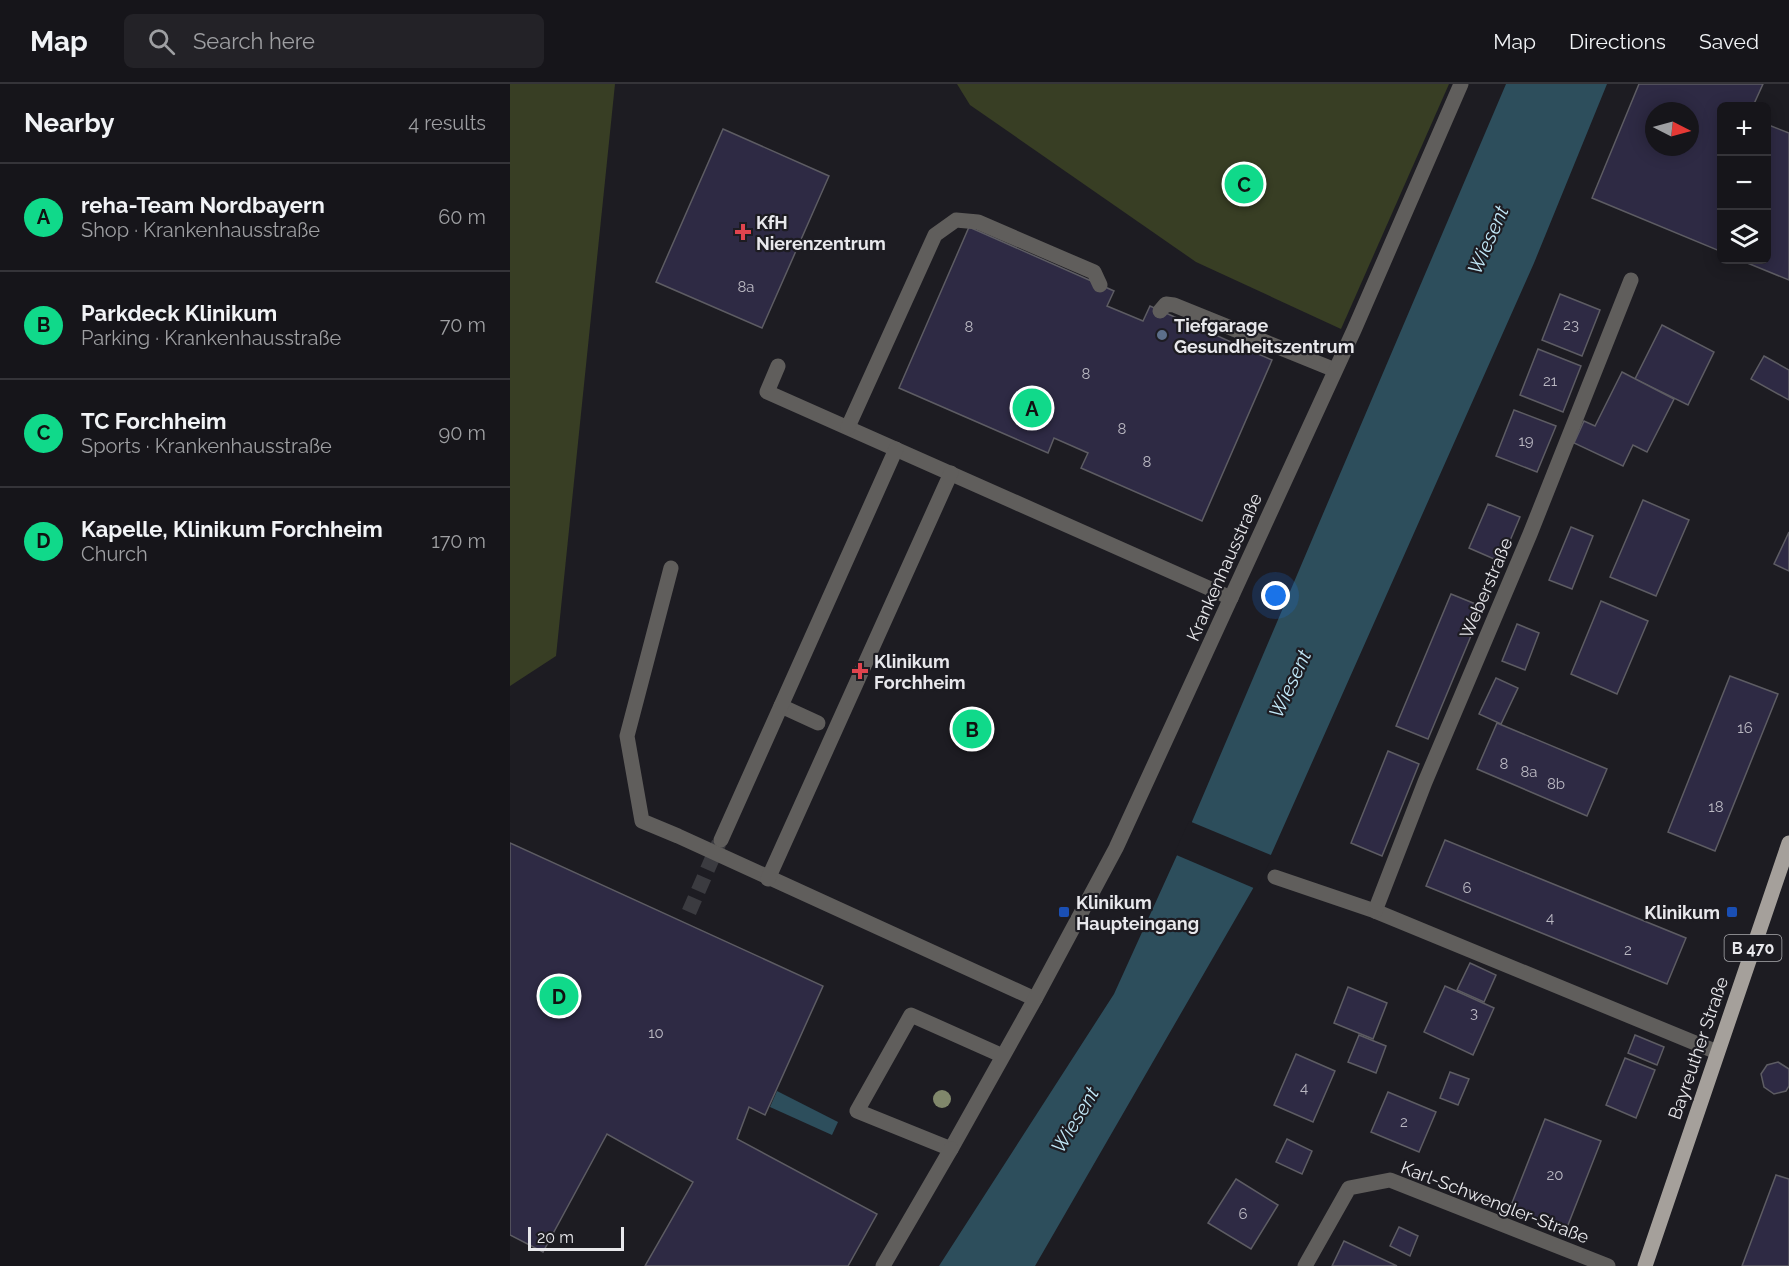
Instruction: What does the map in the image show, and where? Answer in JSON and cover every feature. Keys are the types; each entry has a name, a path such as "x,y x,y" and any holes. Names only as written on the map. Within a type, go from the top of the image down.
{"main road":[{"name":"Bayreuther Straße","path":"1645,1266 1789,843"}],"street":[{"name":"Krankenhausstraße","path":"883,1266 1035,999 1116,848 1335,370 1461,84"},
{"path":"848,428 935,235 956,220 978,222 1094,272 1101,285"},
{"name":"Weberstraße","path":"1375,911 1425,782 1530,534 1631,280"},
{"path":"1160,311 1166,304 1174,305 1335,370"},
{"path":"778,366 767,392 1231,598"},
{"path":"721,840 896,449"},
{"path":"768,879 951,473"},
{"path":"671,568 627,736 642,821 1035,999"},
{"path":"781,706 818,723"},
{"path":"1275,877 1375,911 1717,1052"},
{"path":"951,1149 857,1111 911,1015 1003,1056"},
{"name":"Karl-Schwengler-Straße","path":"1305,1266 1349,1188 1390,1180 1608,1266"}],"green space":[{"path":"510,84 615,84 556,656 510,686"},
{"path":"957,84 1449,84 1341,329 1196,262 970,105"}],"water":[{"name":"Wiesent","path":"1506,84 1607,84 1534,263 1266,866 1035,1266 939,1266 1114,994 1188,831"},
{"path":"777,1091 838,1122 832,1135 770,1107"}],"pier":[{"path":"1189,821 1273,856 1256,889 1174,854"}],"building":[{"path":"1639,84 1763,84 1755,102 1717,102 1717,250 1592,198"},
{"path":"1771,126 1789,133 1789,280 1750,264 1771,264"},
{"path":"723,129 829,176 762,328 656,282"},
{"path":"969,227 1114,291 1107,306 1143,321 1150,306 1272,360 1202,521 1081,468 1088,453 1054,438 1048,453 899,388"},
{"path":"1560,294 1600,310 1582,356 1542,340"},
{"path":"1662,325 1714,352 1688,405 1635,379"},
{"path":"1538,349 1581,366 1563,412 1520,395"},
{"path":"1764,356 1789,370 1789,400 1751,379"},
{"path":"1622,372 1674,399 1647,452 1633,445 1623,466 1574,443 1584,421 1595,426"},
{"path":"1514,410 1556,426 1537,472 1496,456"},
{"path":"1643,500 1689,520 1656,596 1610,577"},
{"path":"1488,504 1520,517 1501,562 1469,548"},
{"path":"1571,527 1593,536 1572,589 1549,580"},
{"path":"1789,532 1789,571 1774,564"},
{"path":"1451,594 1483,607 1428,739 1396,726"},
{"path":"1601,601 1648,621 1617,694 1571,674"},
{"path":"1517,624 1539,633 1525,670 1502,661"},
{"path":"1730,676 1778,694 1715,851 1668,832"},
{"path":"1496,678 1518,688 1501,724 1479,714"},
{"path":"1497,723 1607,769 1587,816 1477,769"},
{"path":"1388,751 1419,764 1382,856 1351,843"},
{"path":"1445,840 1686,938 1667,984 1426,886"},
{"path":"510,843 823,986 765,1115 749,1107 737,1139 877,1214 848,1266 645,1266 693,1182 607,1134 543,1252 510,1235"},
{"path":"1470,963 1496,975 1484,1002 1457,990"},
{"path":"1445,986 1494,1008 1473,1055 1424,1032"},
{"path":"1348,987 1387,1003 1373,1039 1334,1023"},
{"path":"1359,1035 1386,1046 1376,1073 1348,1062"},
{"path":"1635,1035 1664,1047 1657,1065 1628,1053"},
{"path":"1296,1054 1335,1071 1313,1122 1274,1105"},
{"path":"1625,1058 1655,1070 1636,1118 1606,1105"},
{"path":"1778,1062 1789,1069 1789,1086 1786,1091 1774,1094 1764,1087 1761,1074 1767,1065"},
{"path":"1450,1072 1469,1079 1458,1105 1440,1098"},
{"path":"1388,1092 1436,1112 1419,1152 1371,1132"},
{"path":"1545,1119 1601,1141 1566,1230 1510,1208"},
{"path":"1287,1139 1312,1151 1302,1174 1276,1162"},
{"path":"1776,1175 1789,1179 1789,1266 1742,1266"},
{"path":"1236,1179 1278,1205 1251,1249 1208,1223"},
{"path":"1399,1227 1418,1236 1410,1256 1390,1246"},
{"path":"1344,1241 1397,1266 1332,1266"}],"tunnel":[{"path":"689,912 719,843"}],"place":[{"name":"TC Forchheim","path":"1244,184"},
{"name":"KfH Nierenzentrum","path":"743,232"},
{"name":"Tiefgarage Gesundheitszentrum","path":"1162,335"},
{"name":"reha-Team Nordbayern","path":"1032,408"},
{"name":"Klinikum Forchheim","path":"860,671"},
{"name":"Parkdeck Klinikum","path":"972,729"},
{"name":"Klinikum Haupteingang","path":"1064,912"},
{"name":"Klinikum","path":"1732,912"},
{"name":"Kapelle, Klinikum Forchheim","path":"559,996"}]}
